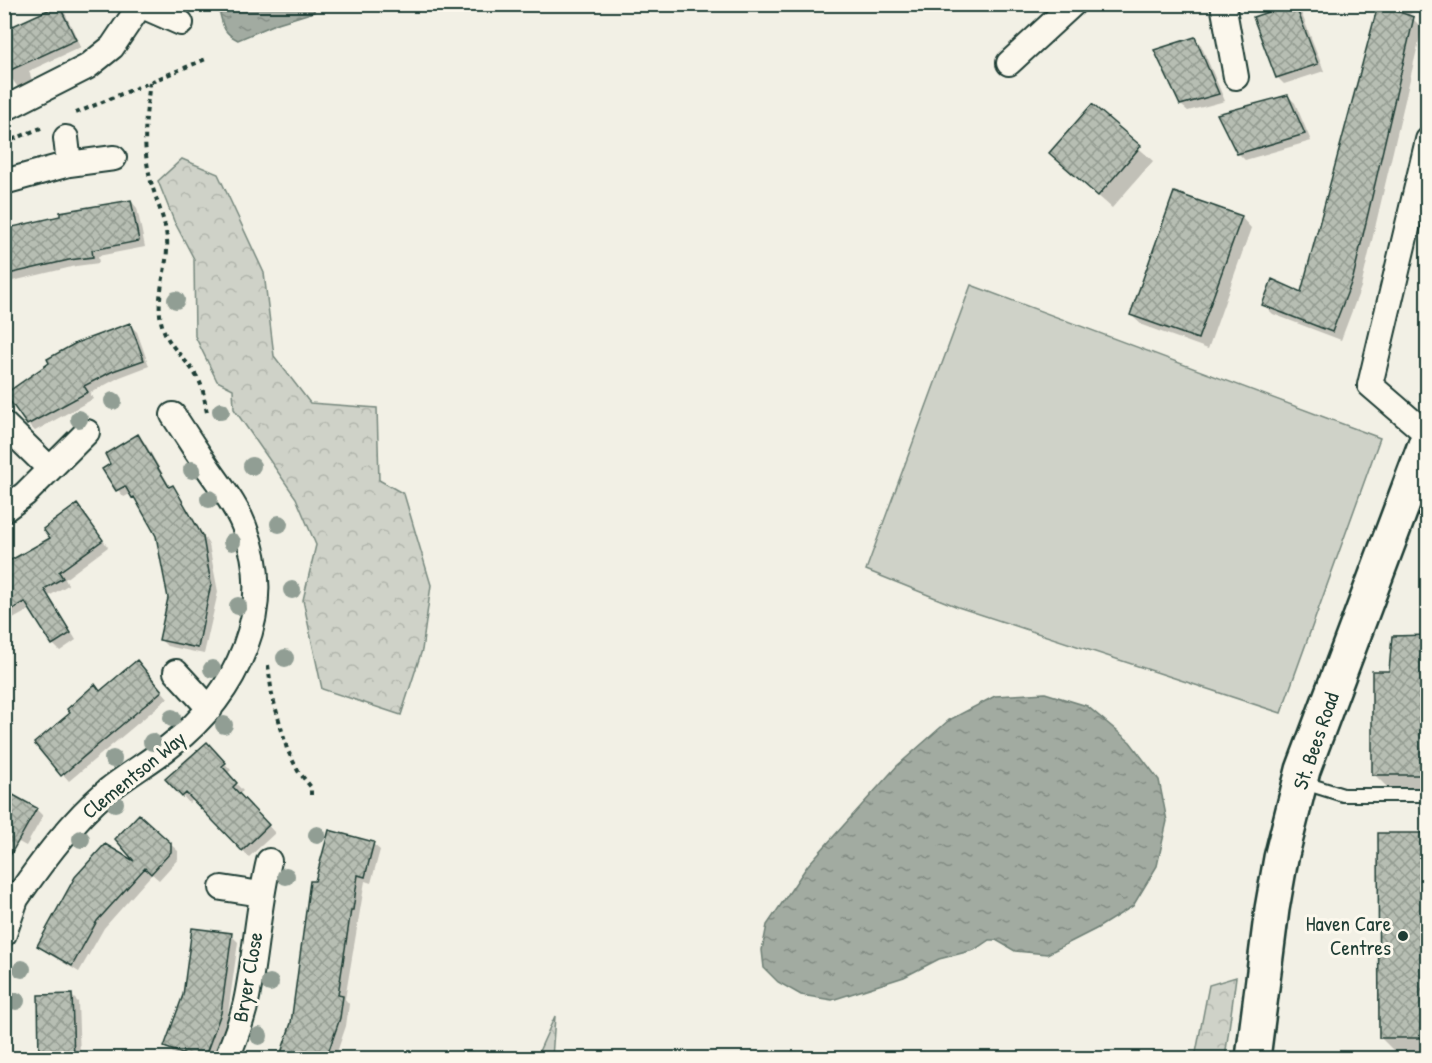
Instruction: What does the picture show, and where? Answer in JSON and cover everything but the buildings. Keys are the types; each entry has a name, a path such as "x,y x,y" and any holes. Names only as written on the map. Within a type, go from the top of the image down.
{"main road":[{"name":"St. Bees Road","path":"1253,1059 1272,909 1281,858 1300,782 1428,436"}],"street":[{"path":"1009,63 1072,4"},
{"path":"1223,4 1236,77"},
{"path":"4,109 87,67 112,47 140,5 181,23"},
{"path":"60,127 69,164"},
{"path":"1428,140 1370,385 1428,436"},
{"path":"4,182 69,164 114,158"},
{"name":"Clementson Way","path":"4,934 10,895 38,867 83,814 136,769 170,747 210,709 236,673 249,638 256,585 253,553 244,526 231,501 173,415"},
{"path":"4,424 50,469"},
{"path":"4,510 87,432"},
{"path":"176,672 210,709"},
{"name":"Bryer Close","path":"227,1059 240,1027 248,998 261,894 270,861"},
{"path":"222,888 261,894"}],"lane":[{"path":"1300,782 1343,795 1428,795"}],"path":[{"path":"4,143 60,127 208,58"}],"green space":[{"path":"182,159 218,174 264,273 274,356 310,403 377,408 379,480 404,494 431,585 422,650 401,715 322,689 303,600 316,545 296,498 234,409 233,389 217,381 195,336 194,259 174,221 158,181"},
{"path":"971,285 1380,438 1281,713 958,607 866,570"},
{"path":"1236,977 1225,1058 1195,1058 1209,985"},
{"path":"555,1016 552,1058 536,1058"}],"water":[{"path":"217,5 314,5 314,12 278,23 238,40 225,29"},
{"path":"1045,693 1087,706 1130,742 1159,780 1167,821 1157,866 1133,906 1096,929 1047,954 1015,951 996,940 989,940 974,950 939,959 904,977 832,1000 801,995 778,982 764,968 762,950 767,925 808,865 897,766 949,720 995,696"}],"place":[{"name":"Haven Care Centres","path":"1403,936"}]}
